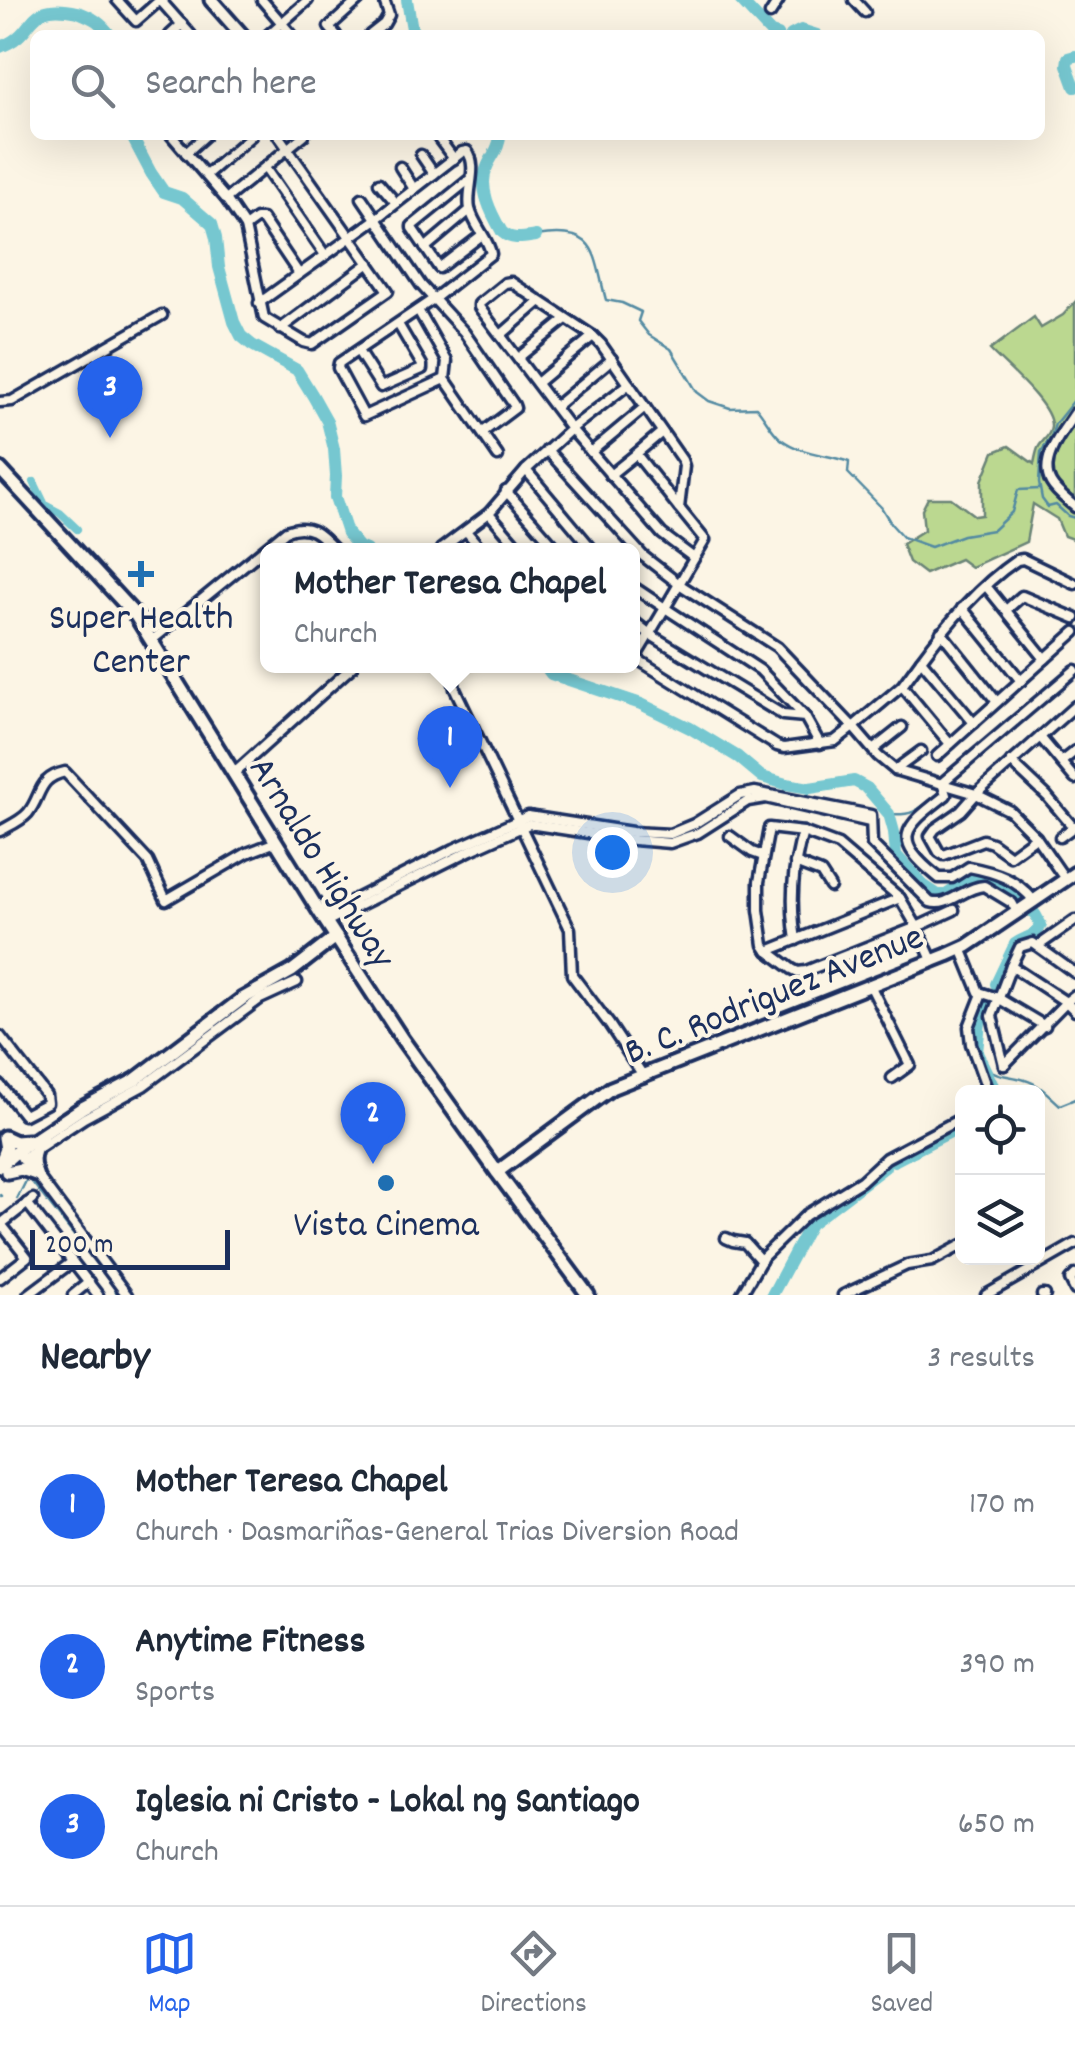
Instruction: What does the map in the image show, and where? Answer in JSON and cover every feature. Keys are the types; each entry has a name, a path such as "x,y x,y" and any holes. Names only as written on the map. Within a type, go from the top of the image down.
{"street":[{"path":"117,0 136,21 160,0 187,30"},
{"path":"212,0 238,30"},
{"path":"262,0 288,30"},
{"path":"274,30 308,0"},
{"path":"332,30 329,27 359,0"},
{"path":"376,30 390,15 384,0"},
{"path":"770,14 779,0"},
{"path":"854,0 865,12"},
{"path":"175,30 182,24"},
{"path":"175,140 244,226 264,318 312,344 388,291 283,140"},
{"path":"186,153 200,140"},
{"path":"206,176 246,140"},
{"path":"226,199 299,140"},
{"path":"440,140 454,158"},
{"path":"259,303 467,151 472,161 470,210 491,254 435,298 339,363 338,368 364,416 446,379"},
{"path":"422,155 434,174"},
{"path":"400,166 414,188"},
{"path":"265,168 325,255"},
{"path":"470,179 412,226 439,268 482,235"},
{"path":"380,182 396,203"},
{"path":"362,198 421,284 464,332 514,405 483,432"},
{"path":"425,248 470,210"},
{"path":"244,226 262,219 299,274"},
{"path":"280,329 369,263"},
{"path":"680,508 682,460 593,336 508,282 479,304 571,429 662,534 694,558"},
{"path":"502,335 539,302"},
{"path":"418,310 446,362 446,379 498,456"},
{"path":"0,402 12,402 162,316"},
{"path":"518,358 566,318"},
{"path":"358,351 380,387 422,369 398,324"},
{"path":"537,383 593,336"},
{"path":"555,407 612,360"},
{"path":"449,543 489,512 547,450 629,384"},
{"path":"591,452 646,408"},
{"path":"1075,413 1055,444 1048,473 1052,485 1075,507"},
{"path":"610,474 662,432"},
{"path":"547,450 631,543"},
{"path":"636,454 706,540 640,649"},
{"name":"Arnaldo Highway","path":"0,469 136,616 413,1056 588,1295"},
{"path":"526,470 587,543"},
{"path":"506,491 552,543"},
{"path":"489,512 515,543"},
{"path":"271,543 298,526 307,527 326,543"},
{"path":"466,531 476,543"},
{"path":"152,641 260,552"},
{"path":"640,553 678,584 778,646 895,770 976,794 1010,812 1070,876"},
{"path":"640,661 777,746 835,742 902,686 962,608 1020,559 1075,584"},
{"path":"986,586 1045,658"},
{"path":"640,591 760,670 805,718 820,744"},
{"path":"1006,610 1022,596 1075,618"},
{"path":"962,608 1020,680"},
{"path":"640,626 783,716 805,718"},
{"path":"941,632 997,702"},
{"path":"937,756 1075,632"},
{"path":"922,660 974,722"},
{"path":"942,784 1075,670"},
{"path":"233,774 346,673"},
{"path":"452,673 455,689 570,929 572,975 644,1077"},
{"path":"902,686 950,744"},
{"path":"1036,837 1010,856 983,840 942,854 931,833 961,812 1075,706"},
{"path":"873,750 902,727"},
{"path":"1040,737 1075,779"},
{"path":"895,770 922,750"},
{"path":"1062,762 1075,751"},
{"path":"1011,762 1074,826 1060,837"},
{"path":"0,831 26,816 46,780 65,772 148,861 166,900 247,853 276,842"},
{"path":"942,784 946,795 908,828 906,837 916,856 938,878 952,878 969,867 981,869 1018,883 1033,901"},
{"path":"324,918 520,824 670,843 698,833 748,801 766,798 870,818 872,844 930,902 942,904 970,888 984,886 1018,912"},
{"path":"933,962 918,927 900,898 838,844 802,832 770,828 760,882 764,945 795,971 802,972 918,927 954,910"},
{"path":"796,940 792,905 802,832"},
{"path":"730,836 763,856"},
{"path":"795,863 821,873 830,887"},
{"name":"B. C. Rodriguez Avenue","path":"497,1172 598,1097 629,1080 933,962 961,948 1070,876"},
{"path":"768,951 900,898"},
{"path":"1038,946 1075,920"},
{"path":"2,1170 36,1144 144,1086 296,976 336,938"},
{"path":"1075,973 1033,943 1023,945 992,1016 1004,1065 1075,995"},
{"path":"961,948 974,984 982,994 998,998 1044,1026"},
{"path":"1064,965 1075,958"},
{"path":"1011,966 1075,1012"},
{"path":"36,1174 32,1163 36,1144 50,1129 90,1102 135,1080 242,999 296,976"},
{"path":"870,985 910,1065 892,1078"},
{"path":"982,994 969,1027 986,1085"},
{"path":"0,1084 24,1115 46,1103 46,1096 0,1036 12,1028"},
{"path":"741,1295 770,1250 806,1215 862,1180 886,1158 955,1122"},
{"path":"2,1135 20,1143 36,1144"},
{"path":"2,1135 127,1295"},
{"path":"2,1135 6,1148 2,1170"},
{"path":"2,1170 21,1169 36,1174"},
{"path":"0,1278 27,1257 1,1224 30,1201 98,1295"},
{"path":"726,1238 745,1243 761,1262"},
{"path":"760,1242 770,1250"},
{"path":"986,1295 1075,1244"},
{"path":"843,1295 907,1265 932,1260 955,1248"},
{"path":"28,1295 72,1262"},
{"path":"1075,1275 1070,1280 1075,1290"},
{"path":"73,1295 88,1282"}],"green space":[{"path":"1075,302 1075,540 1064,536 1057,519 1033,504 1026,542 971,567 960,559 925,574 909,562 902,544 924,530 922,510 928,498 951,498 975,516 982,515 982,481 994,452 1009,446 1034,464 1038,448 1051,427 1037,397 990,350 1034,317 1041,328 1063,315"}],"waterway":[{"path":"407,0 413,30"},
{"path":"740,0 768,30"},
{"path":"0,47 13,41 48,10 78,12 105,30"},
{"path":"1075,56 1068,58 1067,65 1075,87"},
{"path":"134,140 164,192 182,198 212,224 219,267 241,336 297,370 327,421 334,449 335,497 347,533 356,543"},
{"path":"499,140 485,175 487,200 506,235 536,236"},
{"path":"536,236 556,234 582,239 594,256 606,300 641,312 638,321 649,335 671,349 697,392 730,408 756,407 788,444 849,462 848,473 903,537 931,547 963,535 993,530 1012,512 1018,490 1040,489"},
{"path":"1075,399 1055,424 1041,452 1039,483 1048,507 1056,505 1075,518"},
{"path":"34,482 45,505 77,529"},
{"path":"550,673 641,704 690,728 738,757 762,777 810,788 854,781 867,788 889,814 896,855 923,885 938,895 946,895 974,876 1014,893 1035,915 1041,925 1039,929 1015,944 996,984"},
{"path":"889,814 916,810 939,793"},
{"path":"985,1002 977,1053 993,1085"},
{"path":"985,1067 1035,1084 1060,1105 1075,1099"},
{"path":"894,1161 955,1130"},
{"path":"772,1295 810,1224 885,1167"},
{"path":"17,1199 28,1177 117,1294"}],"place":[{"name":"Iglesia ni Cristo - Lokal ng Santiago","path":"110,438"},
{"name":"Super Health Center","path":"141,574"},
{"name":"Mother Teresa Chapel","path":"450,788"},
{"name":"Anytime Fitness","path":"373,1164"},
{"name":"Vista Cinema","path":"386,1183"}]}
